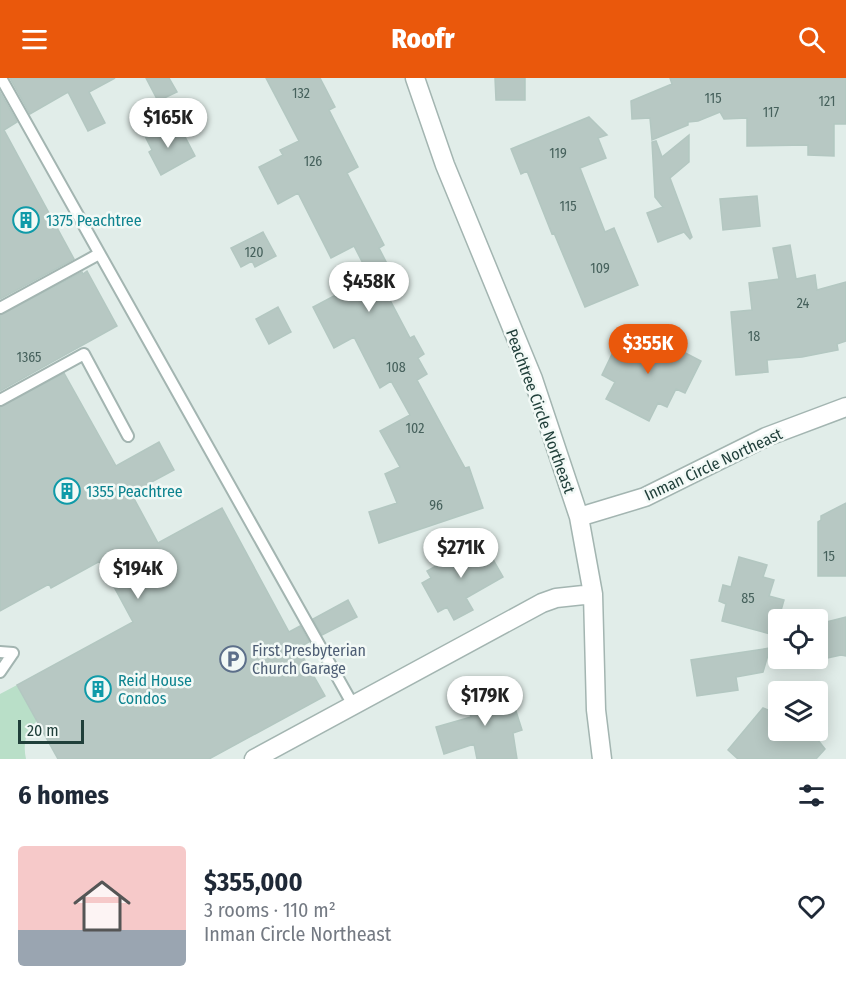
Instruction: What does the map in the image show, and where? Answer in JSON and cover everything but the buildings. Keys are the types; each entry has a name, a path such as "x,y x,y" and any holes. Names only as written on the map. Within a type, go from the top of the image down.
{"street":[{"name":"Peachtree Circle Northeast","path":"415,78 445,165 532,379 579,517 593,594 596,710 602,759"},
{"name":"Inman Circle Northeast","path":"579,517 645,496 766,437 846,407"},
{"path":"254,759 542,603 556,598 593,594"}],"lane":[{"path":"1,78 353,705"},
{"path":"0,308 99,254"},
{"path":"0,400 84,354 128,436"},
{"path":"0,652 13,653"},
{"path":"0,658 13,653"},
{"path":"0,672 13,653"}],"green space":[{"path":"17,685 37,721 26,738 26,759 0,759 0,694"}],"place":[{"name":"1375 Peachtree","path":"26,220"},
{"name":"1355 Peachtree","path":"67,491"},
{"name":"First Presbyterian Church Garage","path":"233,659"},
{"name":"Reid House Condos","path":"98,689"}]}
